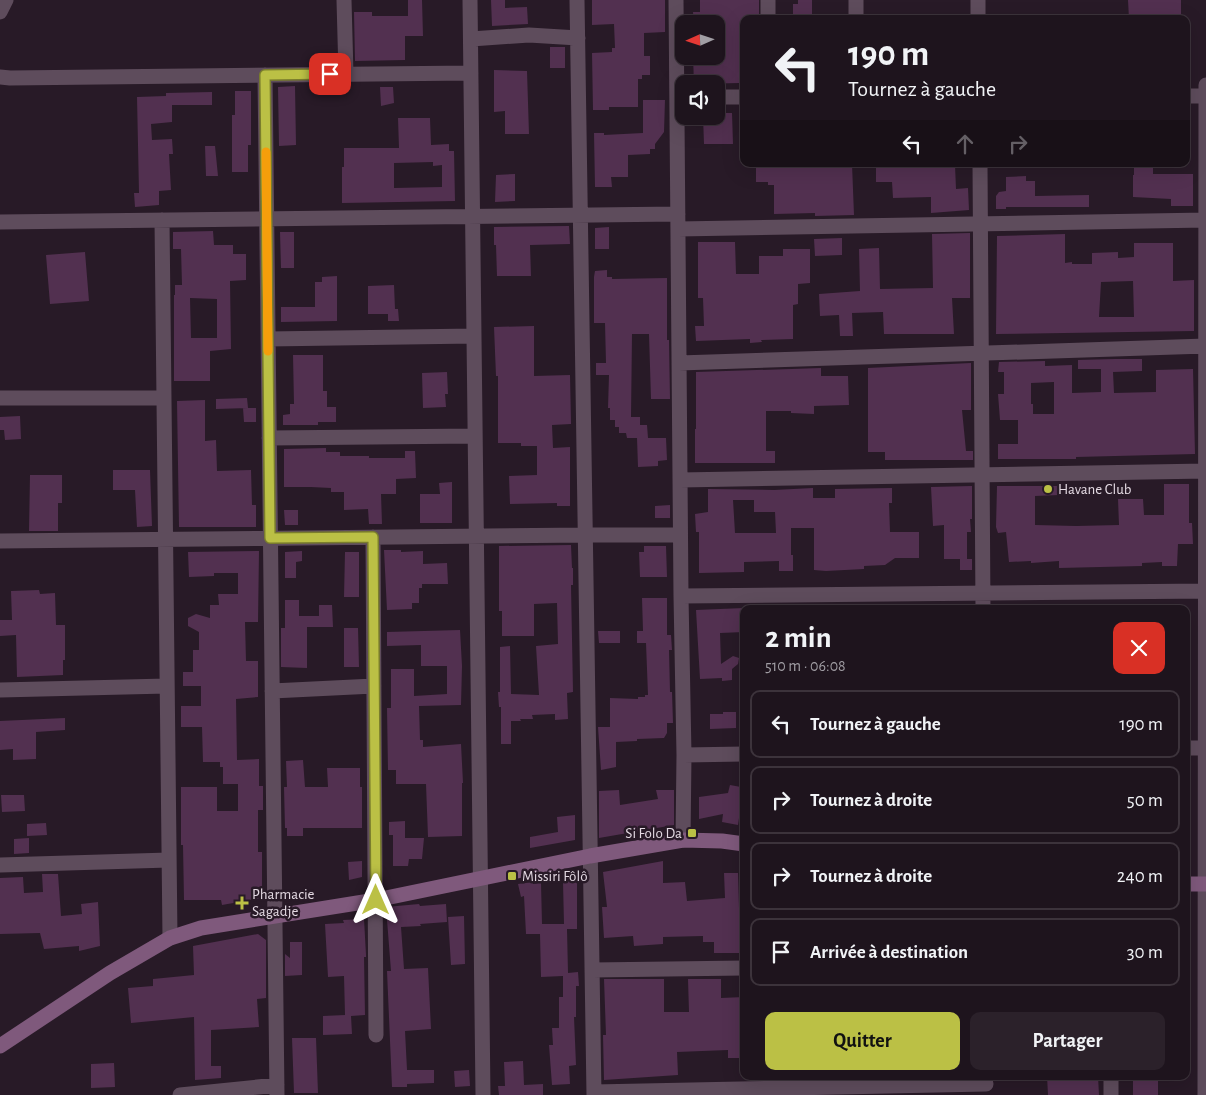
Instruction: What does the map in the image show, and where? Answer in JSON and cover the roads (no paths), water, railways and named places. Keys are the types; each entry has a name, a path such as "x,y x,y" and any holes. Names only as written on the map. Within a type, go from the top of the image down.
{"main road":[{"path":"0,1046 110,973 170,938 201,928 376,900 590,856 683,840 740,843"},
{"path":"1190,884 1205,884"}],"street":[{"path":"0,12 6,0"},
{"path":"344,0 346,74"},
{"path":"470,0 483,1095"},
{"path":"578,0 594,1094 986,1085"},
{"path":"676,0 679,75"},
{"path":"768,0 768,15"},
{"path":"856,0 856,15"},
{"path":"978,0 978,15"},
{"path":"471,39 529,36 578,38"},
{"path":"0,77 470,72"},
{"path":"180,1095 277,1090 265,75"},
{"path":"1205,1095 1206,85"},
{"path":"1190,96 1206,96"},
{"path":"725,97 740,97"},
{"path":"680,125 678,221 680,535 684,755 683,840"},
{"path":"980,167 983,605"},
{"path":"0,222 581,215 678,221 980,223 1206,220"},
{"path":"162,220 170,938"},
{"path":"268,338 474,336"},
{"path":"679,363 1206,346"},
{"path":"0,398 164,398"},
{"path":"269,438 475,436"},
{"path":"680,480 1206,471"},
{"path":"0,541 680,535"},
{"path":"373,537 376,1035"},
{"path":"681,596 787,602 983,592 1206,591"},
{"path":"0,690 167,686"},
{"path":"272,691 374,686"},
{"path":"1190,748 1206,748"},
{"path":"684,755 740,754"},
{"path":"0,865 169,860"},
{"path":"592,970 740,968"},
{"path":"1111,1080 1111,1095"}],"place":[{"name":"Havane Club","path":"1048,489"},
{"name":"Si Folo Da","path":"692,833"},
{"name":"Missiri Fôlô","path":"512,876"},
{"name":"Pharmacie Sagadje","path":"242,903"}]}
